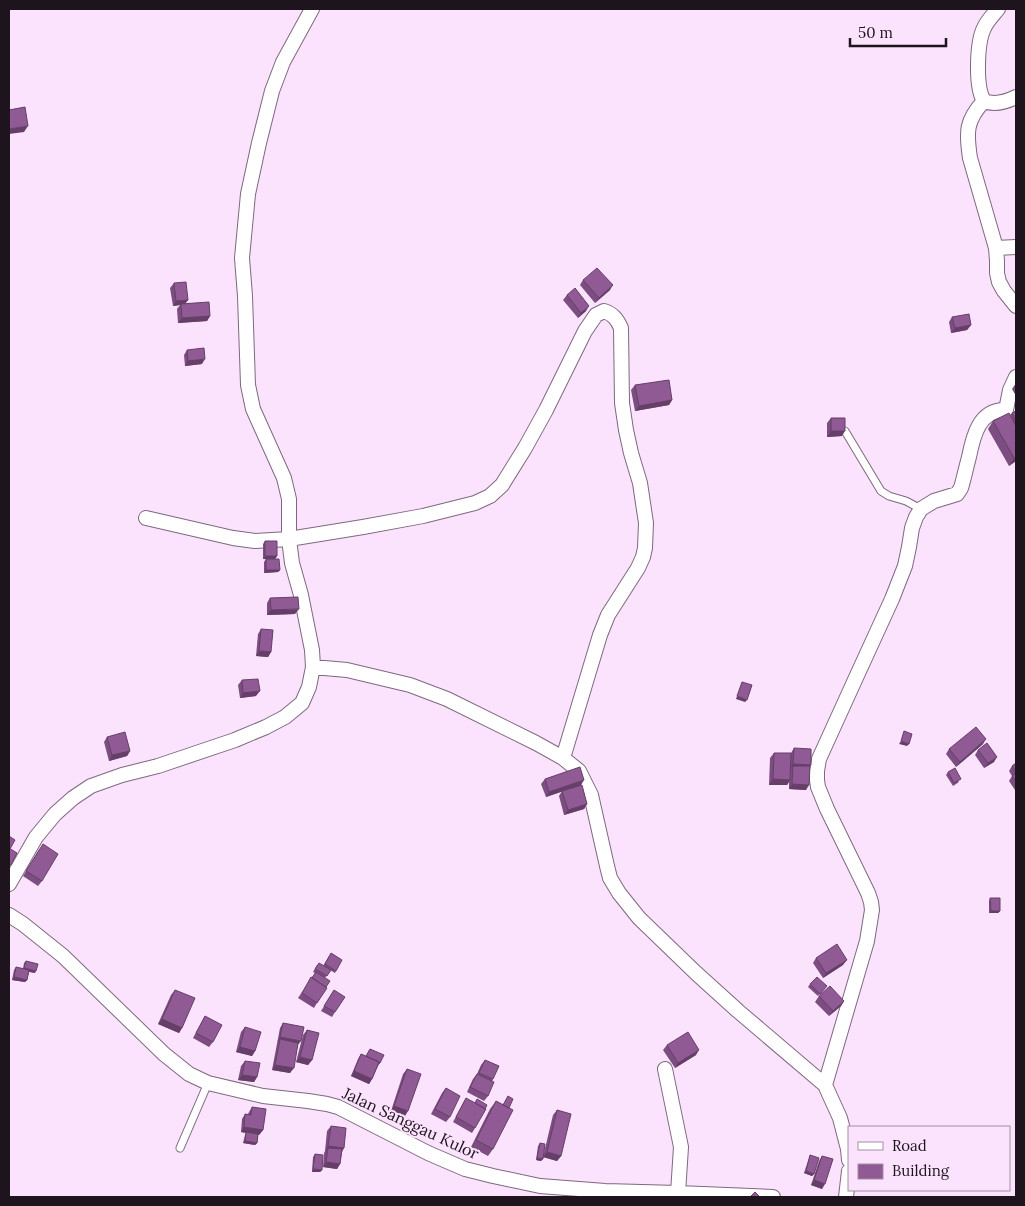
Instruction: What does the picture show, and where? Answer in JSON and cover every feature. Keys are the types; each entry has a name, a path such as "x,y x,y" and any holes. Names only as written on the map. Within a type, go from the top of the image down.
{"street":[{"path":"9,884 36,837 55,814 72,798 91,786 122,775 158,766 235,740 266,727 285,717 302,702 309,687 313,667 312,650 301,595 292,563 289,499 284,478 253,409 248,385 242,258 248,194 272,90 283,62 312,9"},
{"path":"998,9 983,29 978,64 979,92 984,101 990,103 1000,103 1016,97"},
{"path":"984,101 974,111 968,124 970,158 996,248 998,261 996,273 1004,291 1016,306"},
{"path":"996,248 1016,248"},
{"path":"146,518 233,538 255,540 290,539 423,516 475,503 490,496 502,485 546,410 585,331 596,315 604,311 611,313 621,328 622,402 631,453 640,483 646,524 645,548 638,568 608,615 600,635 563,758"},
{"path":"825,1085 867,941 872,910 868,893 818,787 817,771 820,759 892,600 904,566 916,517 921,509 934,501 957,494 961,488 973,438 981,421 998,410 1011,412 1010,390 1016,377"},
{"path":"313,667 347,670 410,685 447,699 498,723 563,758 579,771 591,795 610,878 619,893 639,918 696,973 825,1085 840,1118 848,1149"},
{"name":"Jalan Sanggau Kulor","path":"9,915 64,956 164,1054 189,1074 208,1083 263,1096 308,1101 338,1107 428,1153 465,1169 540,1186 605,1191 773,1197"},
{"path":"665,1069 681,1147 687,1194"},
{"path":"846,1197 848,1180"}],"lane":[{"path":"845,431 882,491 889,496 906,501 921,509"},
{"path":"180,1148 208,1083"}],"building":[{"path":"25,107 28,126 9,129 9,110"},
{"path":"597,268 613,285 599,298 583,280"},
{"path":"186,282 188,300 176,301 174,283"},
{"path":"575,288 589,306 581,313 567,295"},
{"path":"209,302 210,316 182,318 181,304"},
{"path":"969,314 971,325 955,328 952,317"},
{"path":"204,348 205,359 188,361 187,350"},
{"path":"669,380 672,400 639,406 635,385"},
{"path":"1016,411 1016,421 1012,413"},
{"path":"1009,413 1016,426 1016,457 1014,458 993,421"},
{"path":"831,418 845,418 845,431 831,431"},
{"path":"265,541 277,541 277,556 265,556"},
{"path":"266,559 279,559 280,570 266,570"},
{"path":"298,597 299,609 271,610 270,598"},
{"path":"261,629 273,630 271,652 259,651"},
{"path":"258,679 260,691 243,693 242,680"},
{"path":"742,682 752,685 747,700 737,696"},
{"path":"976,727 986,739 960,762 949,749"},
{"path":"904,731 912,734 909,744 901,741"},
{"path":"125,732 130,751 112,755 107,737"},
{"path":"987,743 997,757 988,763 978,750"},
{"path":"794,748 811,749 811,765 793,764"},
{"path":"774,753 791,753 790,780 773,779"},
{"path":"1016,763 1016,771 1012,766"},
{"path":"793,766 810,766 809,785 792,784"},
{"path":"580,767 584,780 549,792 545,779"},
{"path":"955,768 961,779 954,783 948,772"},
{"path":"1016,773 1016,781 1012,776"},
{"path":"582,785 587,804 568,810 562,791"},
{"path":"9,836 15,840 10,849 9,848"},
{"path":"43,844 58,854 42,881 26,871"},
{"path":"9,848 17,853 11,865 9,864"},
{"path":"990,898 1000,898 1000,911 991,911"},
{"path":"837,944 847,960 826,973 816,958"},
{"path":"331,953 342,960 336,971 325,964"},
{"path":"26,961 38,964 36,971 24,968"},
{"path":"319,963 331,970 327,976 315,969"},
{"path":"16,967 29,970 27,980 14,977"},
{"path":"316,972 330,981 326,987 312,978"},
{"path":"311,977 327,988 317,1003 302,993"},
{"path":"817,977 827,986 820,994 810,984"},
{"path":"830,986 844,1001 833,1011 819,996"},
{"path":"175,990 195,998 182,1028 162,1019"},
{"path":"334,990 345,997 335,1012 324,1006"},
{"path":"205,1016 222,1025 213,1042 196,1033"},
{"path":"283,1023 304,1027 301,1041 280,1037"},
{"path":"245,1027 261,1032 255,1051 240,1047"},
{"path":"307,1030 319,1033 312,1060 300,1057"},
{"path":"688,1032 699,1050 678,1063 667,1045"},
{"path":"280,1039 298,1043 294,1068 275,1065"},
{"path":"370,1049 384,1055 380,1063 366,1056"},
{"path":"361,1054 379,1062 372,1079 354,1071"},
{"path":"485,1060 499,1066 493,1079 479,1073"},
{"path":"245,1061 260,1063 257,1077 242,1075"},
{"path":"407,1069 421,1074 408,1111 394,1106"},
{"path":"477,1074 494,1082 488,1096 470,1087"},
{"path":"446,1088 460,1096 450,1117 435,1109"},
{"path":"508,1096 513,1099 509,1108 503,1105"},
{"path":"466,1098 486,1109 475,1128 456,1117"},
{"path":"477,1099 487,1105 485,1109 475,1103"},
{"path":"496,1101 513,1110 493,1149 476,1140"},
{"path":"252,1107 266,1109 263,1130 244,1127 245,1114 251,1115"},
{"path":"557,1110 571,1114 561,1156 547,1152"},
{"path":"331,1126 346,1128 344,1148 328,1146"},
{"path":"246,1132 258,1134 257,1143 245,1141"},
{"path":"540,1143 545,1144 543,1159 537,1158"},
{"path":"328,1148 342,1149 340,1164 326,1162"},
{"path":"315,1154 323,1155 322,1170 313,1169"},
{"path":"810,1155 819,1158 814,1174 806,1171"},
{"path":"822,1156 833,1159 825,1184 814,1180"},
{"path":"755,1192 760,1197 750,1197"}]}
